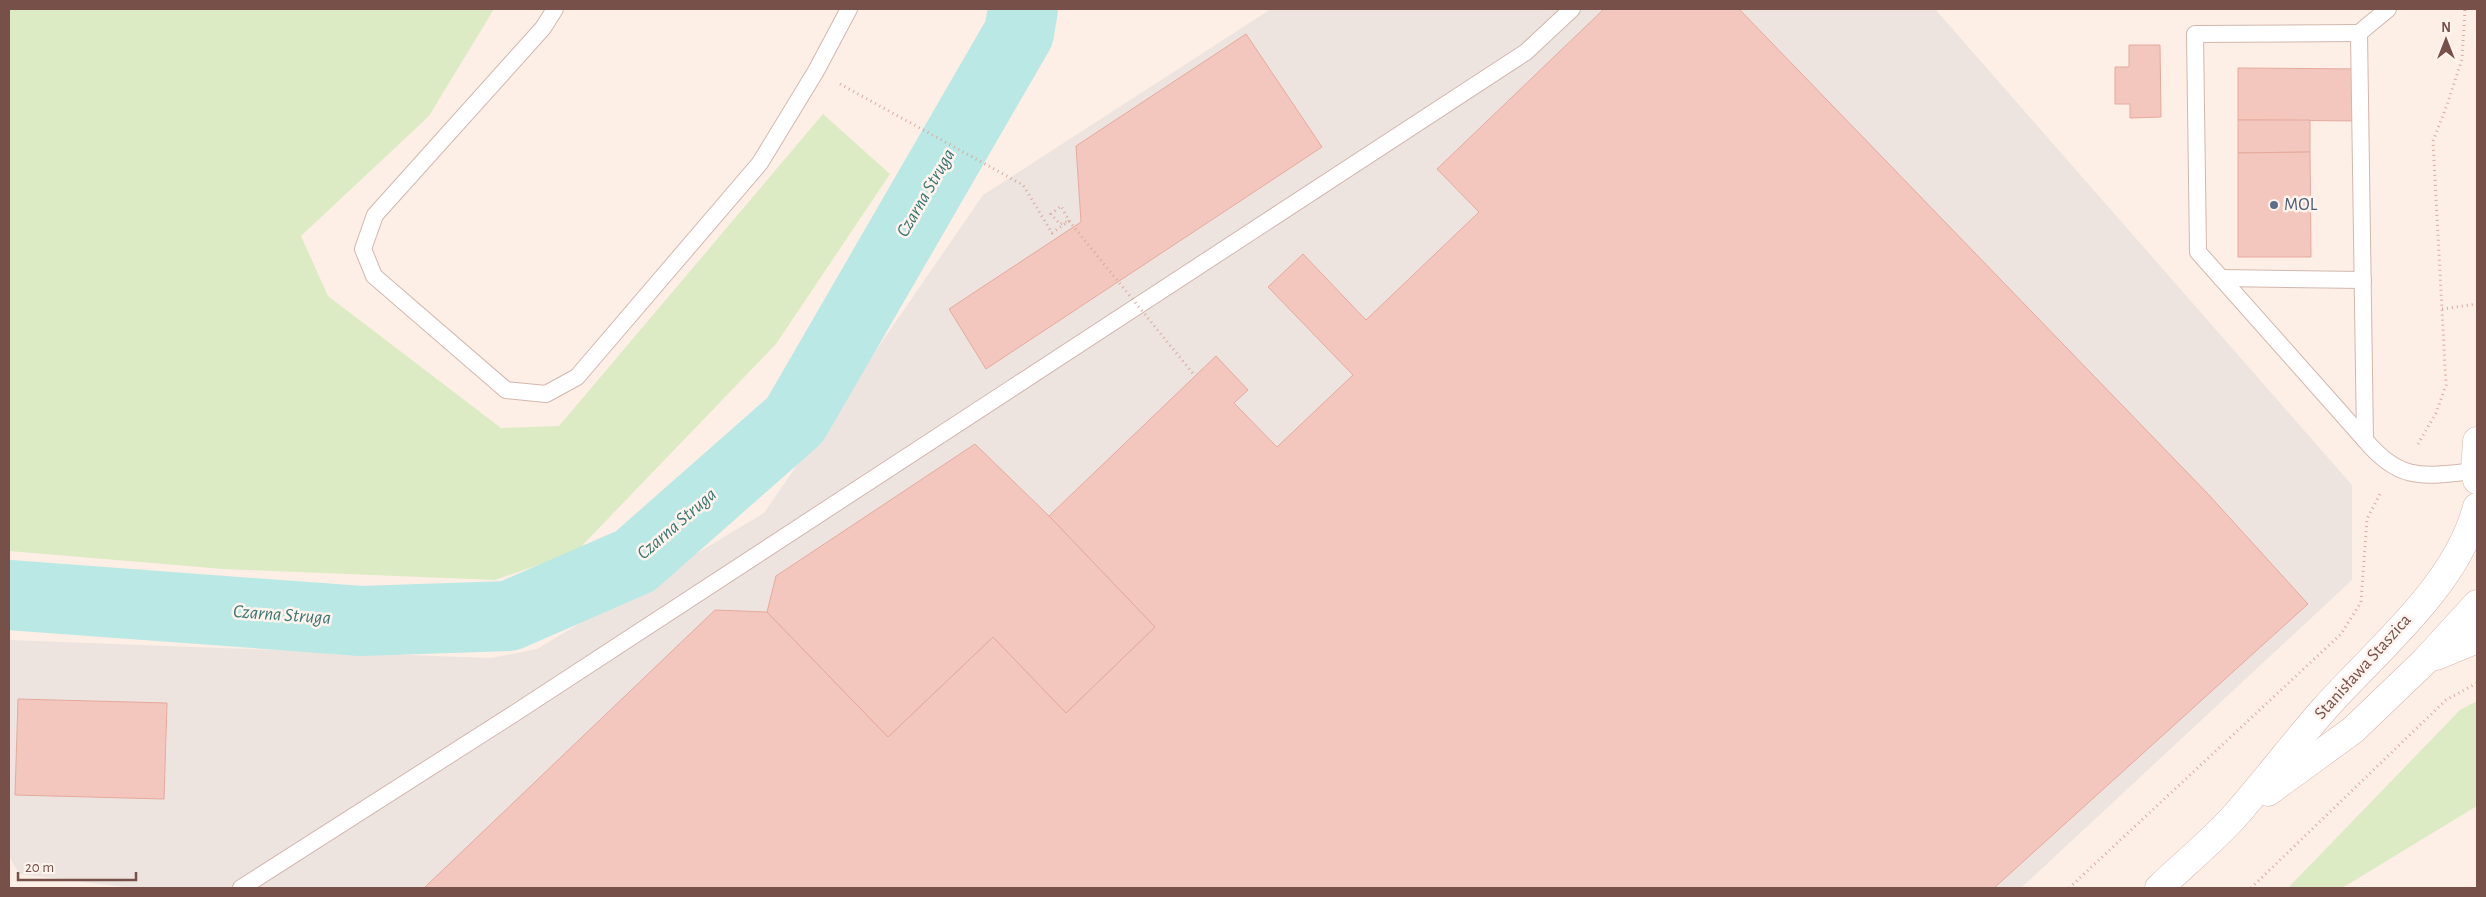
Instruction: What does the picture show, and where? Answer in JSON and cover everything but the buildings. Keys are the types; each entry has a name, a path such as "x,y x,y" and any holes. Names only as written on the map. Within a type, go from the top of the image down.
{"street":[{"path":"2476,476 2477,441"},
{"name":"Stanisława Staszica","path":"2159,888 2232,818 2326,707 2384,646 2449,571 2471,530 2477,507"},
{"name":"Stanisława Staszica","path":"2232,818 2353,730 2425,661 2477,604"},
{"path":"2425,661 2477,639"}],"lane":[{"path":"555,9 543,28 375,215 363,249 374,276 506,390 546,394 577,377 760,163 816,71 849,9"},
{"path":"241,888 515,713 1526,52 1572,9"},
{"path":"2388,9 2359,33 2195,34 2198,252 2380,457 2395,468 2411,473 2476,476"},
{"path":"2359,33 2365,440"},
{"path":"2221,278 2362,280"}],"path":[{"path":"2069,888 2341,634 2361,602 2366,519 2395,468 2419,443 2436,413 2446,385 2433,141 2447,106 2462,59 2465,9"},
{"path":"816,71 1023,185 1052,233 1069,221"},
{"path":"1069,221 1060,224 1051,214 1061,206 1069,221 1195,376"},
{"path":"2442,309 2477,304"},
{"path":"2251,888 2446,700 2477,683"}],"shaded area":[{"path":"1271,9 1935,9 2352,485 2352,580 2021,888 132,888 19,874 9,856 9,640 491,658 537,649 764,513 983,195"}],"green space":[{"path":"9,9 494,9 429,116 301,236 328,296 501,428 559,426 823,114 890,174 776,344 576,552 495,580 223,569 9,551"},
{"path":"2477,701 2477,806 2342,888 2288,888 2460,710"}],"waterway":[{"name":"Czarna Struga","path":"9,595 361,621 509,616 635,561 795,420 1019,33 1023,9"}],"place":[{"name":"MOL","path":"2274,205"}]}
